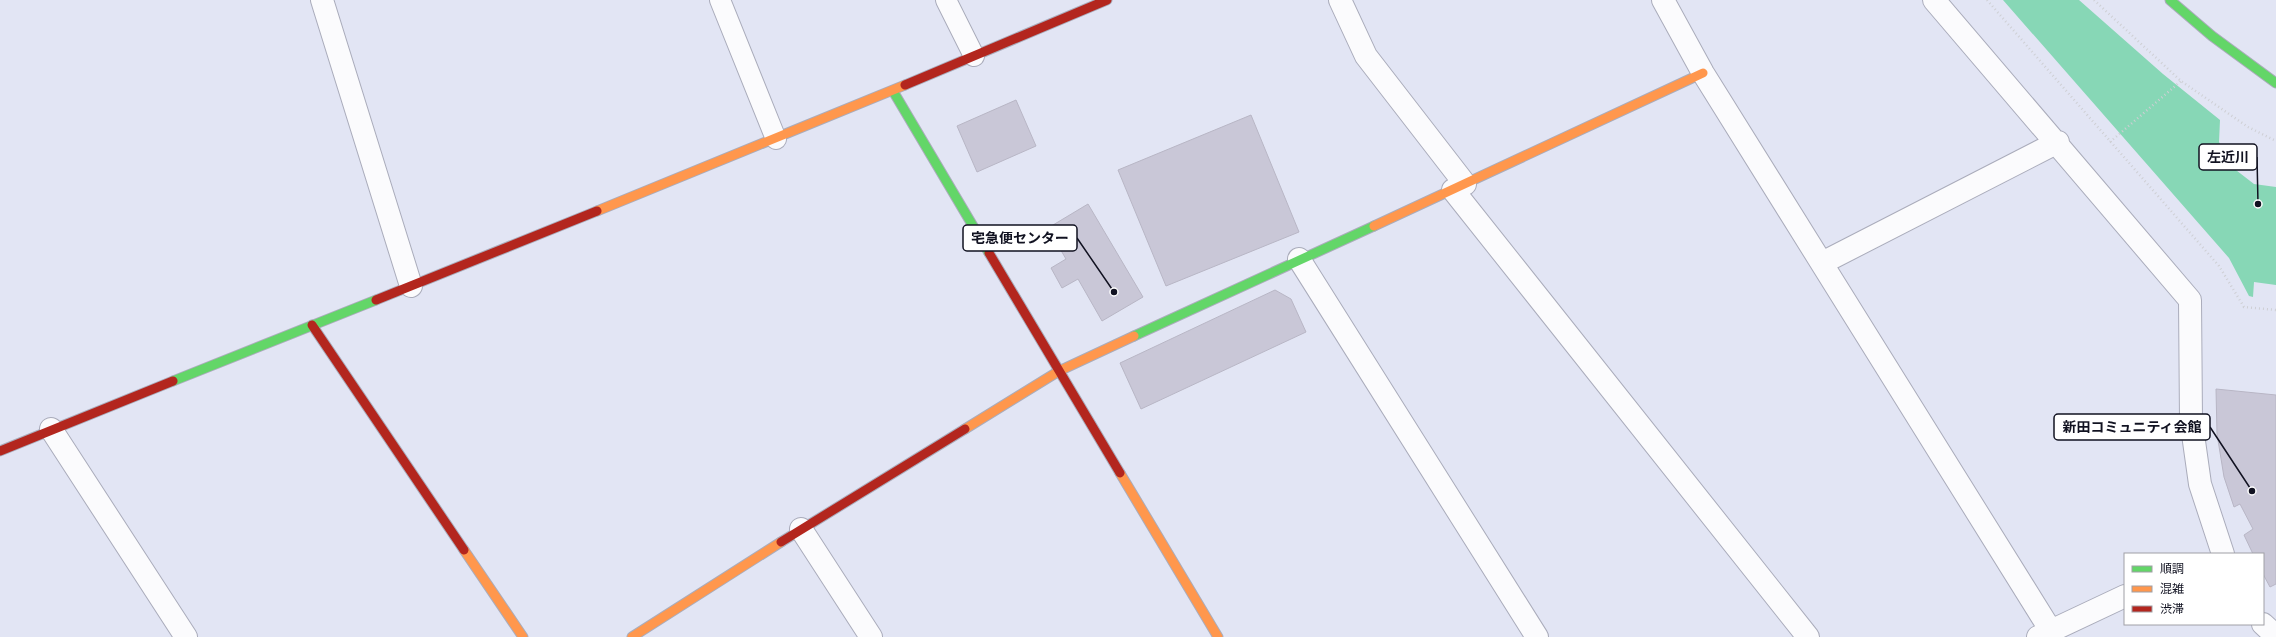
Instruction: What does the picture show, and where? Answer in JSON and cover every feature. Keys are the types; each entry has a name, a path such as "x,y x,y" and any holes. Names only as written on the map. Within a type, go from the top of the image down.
{"street":[{"path":"322,0 411,286"},
{"path":"0,451 776,139 1107,0"},
{"path":"1340,0 1366,56 1459,187 1808,637"},
{"path":"1663,0 1704,73 1822,263 2045,634 2124,596"},
{"path":"1934,0 2058,142 2190,300 2191,420 2200,484 2219,553"},
{"path":"2170,0 2212,36 2276,83"},
{"path":"632,637 801,529 1059,371 1704,73"},
{"path":"893,90 1218,637"},
{"path":"1822,263 2058,142"},
{"path":"1299,259 1537,637"},
{"path":"312,325 523,637"},
{"path":"50,430 186,637"},
{"path":"801,529 871,637"},
{"path":"2264,625 2276,636"}],"lane":[{"path":"720,0 776,139"},
{"path":"946,0 974,56"}],"path":[{"path":"1988,0 2219,266 2244,307 2276,310"},
{"path":"2094,0 2181,81 2248,126 2276,141"},
{"path":"2110,142 2181,81"}],"shaded area":[{"path":"2003,0 2079,0 2163,74 2220,120 2219,142 2232,167 2254,184 2276,187 2276,285 2254,282 2253,297 2249,296 2229,258"}],"building":[{"path":"1016,100 1036,146 977,172 957,126"},
{"path":"1251,115 1299,232 1166,286 1118,170"},
{"path":"1088,204 1143,297 1102,321 1078,279 1062,288 1051,268 1066,259 1048,228"},
{"path":"1275,290 1291,299 1306,332 1141,409 1120,363"},
{"path":"2216,389 2276,395 2276,584 2270,587 2264,576 2264,553 2253,553 2244,535 2253,529 2240,504 2234,507 2224,477 2217,434"}],"traffic: fast":[{"path":"2170,0 2212,36 2276,83"},
{"path":"893,91 989,253"},
{"path":"1134,336 1374,226"},
{"path":"173,381 376,300"}],"traffic: slow":[{"path":"1374,226 1703,73"},
{"path":"597,211 905,85"},
{"path":"965,429 1059,371 1134,336"},
{"path":"1120,473 1218,637"},
{"path":"632,637 781,542"},
{"path":"464,550 523,637"}],"traffic: jam":[{"path":"905,85 1107,0"},
{"path":"376,300 597,211"},
{"path":"989,253 1120,473"},
{"path":"312,325 464,550"},
{"path":"0,451 173,381"},
{"path":"781,542 965,429"}],"place":[{"name":"左近川","path":"2258,204"},
{"name":"宅急便センター","path":"1114,292"},
{"name":"新田コミュニティ会館","path":"2252,491"}]}
